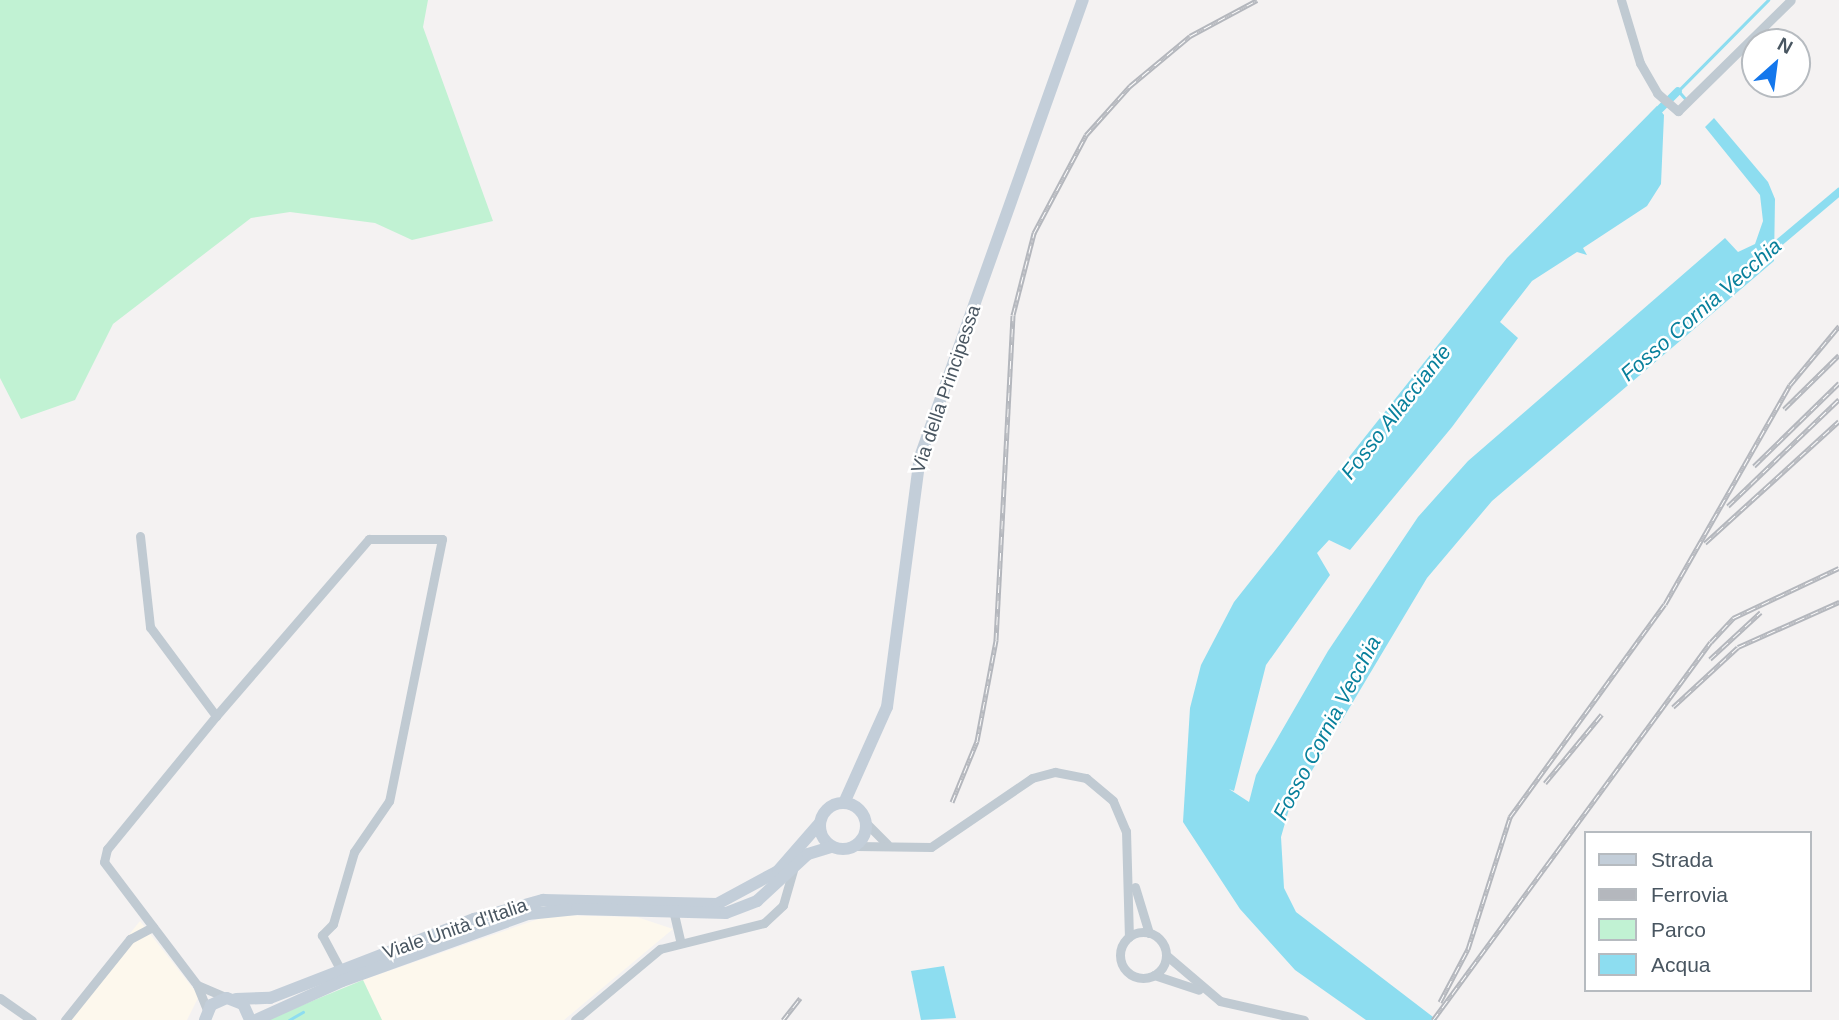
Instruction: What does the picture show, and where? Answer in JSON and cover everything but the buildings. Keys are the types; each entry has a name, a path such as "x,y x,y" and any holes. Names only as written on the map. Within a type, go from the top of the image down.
{"main road":[{"name":"Via della Principessa","path":"1075,0 1076,23"},
{"name":"Via della Principessa","path":"844,803 887,707 920,457 1083,0"},
{"path":"844,803 859,809 866,823 856,846 831,846 819,824 829,807 844,803"},
{"name":"Viale Unità d'Italia","path":"204,1016 232,999 263,1000 543,900 717,904 778,871 819,824"},
{"name":"Viale Unità d'Italia","path":"256,1020 274,1008 511,918 577,909 674,914 738,909 766,895 793,869 831,846"},
{"path":"232,999 250,1020"}],"street":[{"path":"1621,0 1631,43 1657,93 1673,108 1699,93 1791,0"},
{"path":"140,536 150,627 216,716"},
{"path":"204,1016 197,985 103,857 216,716 369,539 442,539 389,801 354,852 333,924 322,935 341,970"},
{"path":"856,846 939,844 1019,785 1041,774 1072,774 1113,801 1126,831 1132,876 1149,933 1166,955 1204,992"},
{"path":"866,823 889,845"},
{"path":"575,1020 660,948 680,941 764,923 783,905 793,869"},
{"path":"1132,876 1129,937 1120,951 1122,965 1138,977 1154,975 1304,1020"},
{"path":"674,914 680,941"},
{"path":"65,1020 130,939 153,927"},
{"path":"1129,937 1149,933"},
{"path":"1154,975 1166,955"},
{"path":"197,985 232,999"},
{"path":"0,998 32,1020"}],"shaded area":[{"path":"550,915 637,917 673,929 564,1020 382,1020 363,980"},
{"path":"140,921 199,996 187,1020 61,1020"}],"green space":[{"path":"0,0 428,0 423,27 493,221 412,240 375,223 290,212 251,218 113,324 75,400 21,419 0,378"},
{"path":"363,980 382,1020 268,1020 271,1018"}],"water":[{"path":"1657,106 1664,115 1661,184 1647,206 1583,248 1587,255 1577,252 1532,281 1500,322 1518,338 1452,427 1350,550 1329,540 1317,553 1330,575 1266,665 1234,791 1229,789 1249,802 1256,775 1328,651 1418,517 1468,461 1725,238 1738,252 1755,244 1763,221 1760,195 1705,127 1714,118 1768,182 1775,199 1774,261 1492,501 1427,578 1289,809 1281,837 1284,888 1296,912 1437,1020 1366,1020 1295,970 1240,909 1183,822 1190,708 1201,665 1234,602 1507,258"},
{"path":"944,966 956,1018 921,1020 911,971"}],"waterway":[{"name":"Fosso Allacciante","path":"1685,99 1678,91 1768,0"},
{"name":"Fosso Allacciante","path":"1653,116 1678,91"},
{"name":"Fosso Cornia Vecchia","path":"1769,251 1839,192"},
{"path":"289,1020 303,1012"}],"railway":[{"path":"952,802 977,741 996,640 1013,315 1034,233 1086,135 1130,86 1190,36 1257,0"},
{"path":"1440,1002 1468,949 1510,817 1665,604 1790,385 1839,326"},
{"path":"1784,409 1839,355"},
{"path":"1754,466 1839,383"},
{"path":"1728,506 1839,399"},
{"path":"1705,543 1839,421"},
{"path":"1433,1020 1711,642 1733,618 1839,568"},
{"path":"1673,707 1738,647 1839,602"},
{"path":"1710,659 1761,612"},
{"path":"1545,783 1602,714"},
{"path":"783,1020 800,998"}]}
